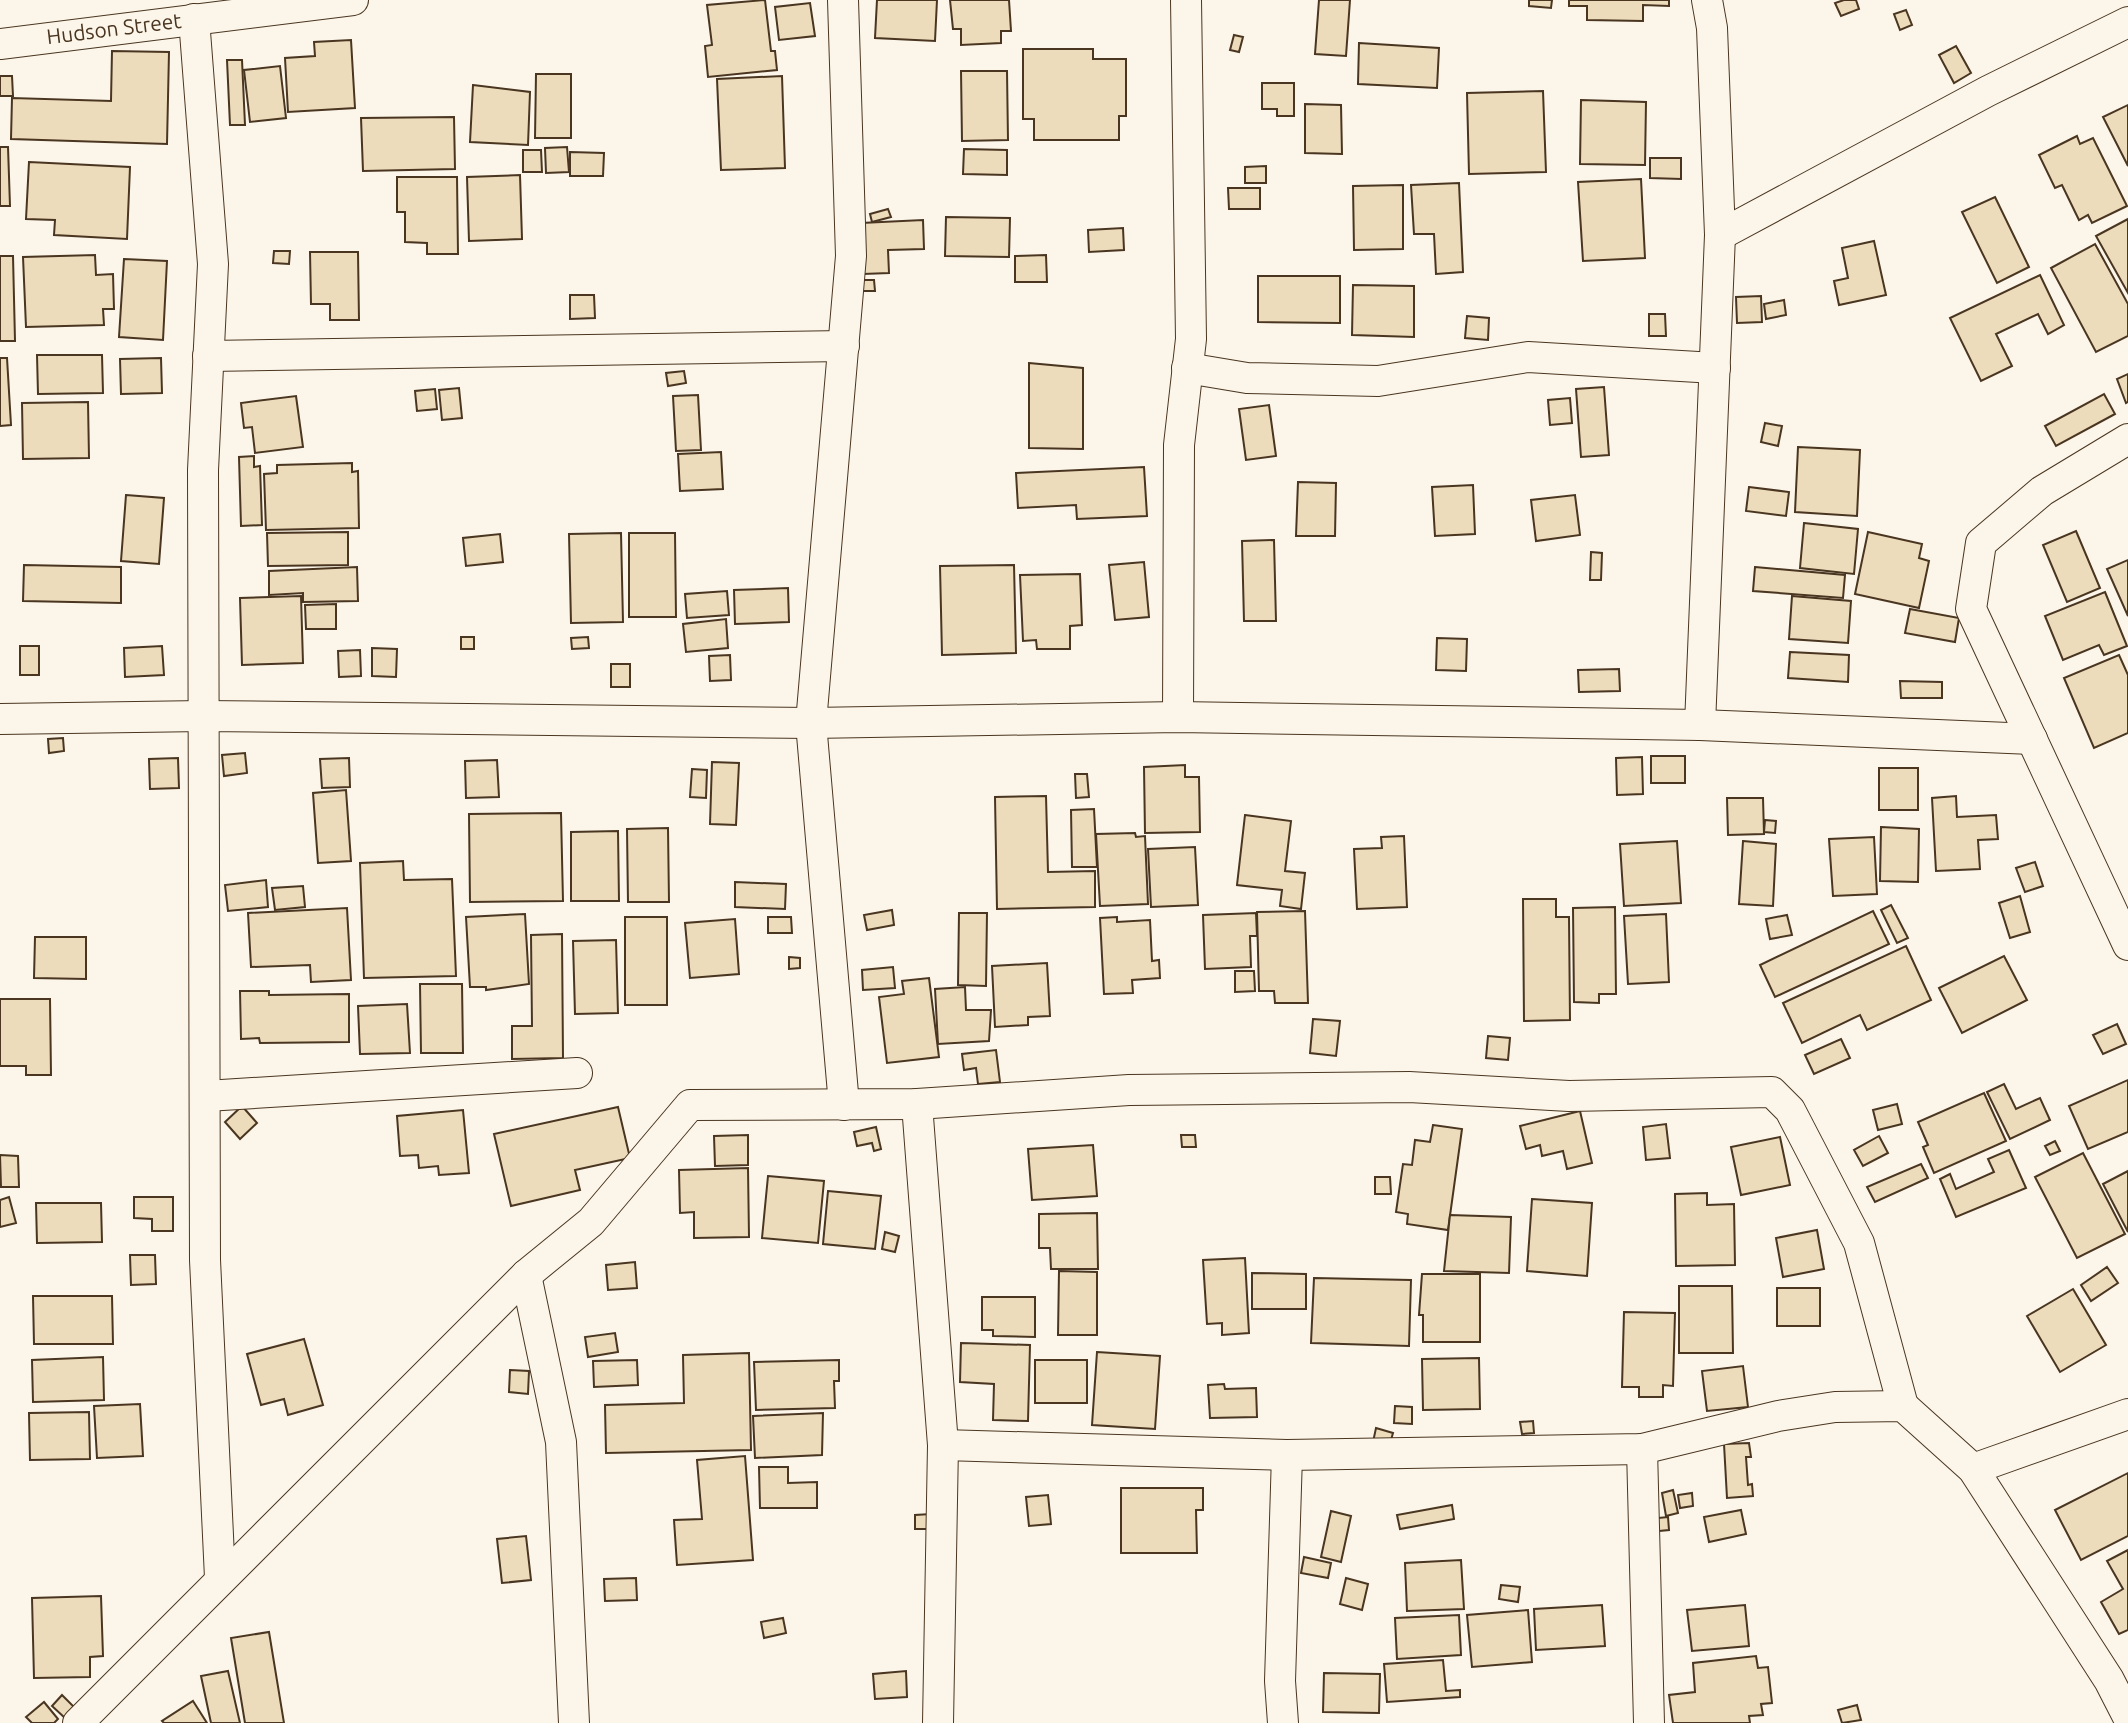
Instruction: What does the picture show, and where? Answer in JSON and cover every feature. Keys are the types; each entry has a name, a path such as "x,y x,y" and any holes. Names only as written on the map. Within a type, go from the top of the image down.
{"street":[{"name":"Hudson Street","path":"0,44 342,0"},
{"path":"843,0 851,256 811,723 844,1105"},
{"path":"1178,717 1179,445 1191,339 1186,0"},
{"path":"1700,725 1720,235 1712,28 1707,0"},
{"path":"194,19 213,264 203,470 202,716 205,1260 220,1578"},
{"path":"1720,235 1987,91 2128,22"},
{"path":"208,356 844,346"},
{"path":"1188,368 1247,378 1378,381 1528,357 1715,368"},
{"path":"2128,439 2042,491 1981,542 1971,609 2128,945"},
{"path":"0,719 202,716 811,723 1178,717 1700,725 2032,740"},
{"path":"206,1096 577,1073"},
{"path":"78,1723 220,1578 526,1275 592,1222 690,1105 917,1104 1129,1090 1409,1087 1569,1096 1772,1092 1790,1110 1858,1243 1903,1405 1973,1469 2109,1680 2128,1717"},
{"path":"917,1104 943,1445 939,1723"},
{"path":"526,1275 561,1442 574,1723"},
{"path":"943,1445 1287,1455 1642,1449 1778,1416 1835,1407 1903,1405"},
{"path":"1973,1469 2128,1414"},
{"path":"1642,1449 1649,1723"},
{"path":"1283,1723 1280,1681 1287,1455"}],"building":[{"path":"765,0 771,51 775,51 777,70 708,77 705,46 712,45 707,5"},
{"path":"877,0 937,0 935,41 875,38"},
{"path":"950,0 1009,0 1011,31 1001,31 1001,43 961,45 961,29 953,29"},
{"path":"1319,0 1350,0 1346,56 1315,54"},
{"path":"1529,0 1552,0 1551,8 1529,6"},
{"path":"1569,0 1669,0 1669,6 1643,5 1643,21 1587,20 1587,6 1569,6"},
{"path":"1856,0 1859,9 1841,16 1835,3"},
{"path":"810,3 815,36 779,40 775,7"},
{"path":"1906,10 1912,25 1900,30 1894,14"},
{"path":"1234,35 1243,37 1239,52 1230,50"},
{"path":"351,40 355,108 288,112 285,58 315,56 314,42"},
{"path":"1359,43 1439,48 1437,88 1358,84"},
{"path":"1956,46 1971,73 1954,83 1939,55"},
{"path":"1023,49 1093,49 1093,59 1126,59 1126,116 1119,116 1119,140 1034,140 1034,119 1023,119"},
{"path":"112,51 169,52 167,144 11,139 12,98 111,101"},
{"path":"227,60 242,60 245,125 230,125"},
{"path":"280,66 286,118 250,122 244,70"},
{"path":"961,71 1007,71 1008,140 962,141"},
{"path":"536,74 571,74 571,138 535,138"},
{"path":"0,76 12,76 13,96 0,96"},
{"path":"782,76 785,168 721,170 717,79"},
{"path":"1262,83 1294,83 1294,116 1277,116 1277,109 1262,109"},
{"path":"473,85 530,92 528,145 470,142"},
{"path":"1543,91 1546,172 1469,174 1467,93"},
{"path":"1581,100 1646,102 1645,165 1580,164"},
{"path":"1305,104 1341,105 1342,154 1305,153"},
{"path":"2128,105 2128,166 2103,117"},
{"path":"454,117 455,169 363,171 361,118"},
{"path":"2077,136 2080,144 2093,138 2127,206 2092,223 2088,215 2079,220 2062,185 2055,188 2039,155"},
{"path":"0,147 8,147 10,206 0,206"},
{"path":"567,147 569,172 546,173 545,148"},
{"path":"964,149 1007,150 1007,175 963,174"},
{"path":"523,150 541,150 542,172 523,172"},
{"path":"570,152 604,153 603,176 570,176"},
{"path":"1650,158 1681,158 1681,179 1650,178"},
{"path":"29,162 130,167 127,239 54,235 55,220 26,219"},
{"path":"1266,166 1266,183 1245,183 1245,167"},
{"path":"520,175 522,239 469,241 467,177"},
{"path":"397,177 457,177 458,254 427,254 427,243 405,242 405,212 397,212"},
{"path":"1641,179 1645,258 1583,261 1578,182"},
{"path":"1459,183 1463,272 1436,274 1434,234 1414,234 1411,185"},
{"path":"1403,185 1403,249 1354,250 1353,186"},
{"path":"1228,188 1260,188 1260,209 1229,209"},
{"path":"1995,197 2029,267 1997,283 1962,212"},
{"path":"888,209 891,217 872,222 870,214"},
{"path":"946,217 1010,218 1009,257 945,256"},
{"path":"2128,219 2128,293 2096,236"},
{"path":"923,220 924,249 888,250 889,273 863,274 861,223"},
{"path":"1123,228 1124,250 1089,252 1088,230"},
{"path":"1874,241 1886,295 1839,305 1834,281 1848,278 1842,248"},
{"path":"2095,244 2128,304 2128,336 2096,352 2051,268"},
{"path":"274,251 290,251 289,264 273,263"},
{"path":"310,252 358,252 359,320 330,320 330,304 311,304"},
{"path":"95,255 96,275 113,274 114,309 103,309 104,325 26,327 23,257"},
{"path":"1046,255 1047,282 1015,282 1015,256"},
{"path":"0,256 13,256 15,341 0,341"},
{"path":"124,259 167,261 163,340 119,337"},
{"path":"2040,275 2064,325 2048,334 2038,314 1996,334 2012,366 1981,381 1950,318"},
{"path":"1258,276 1340,276 1340,323 1258,322"},
{"path":"863,280 874,280 875,291 863,291"},
{"path":"1353,285 1414,286 1414,337 1352,335"},
{"path":"570,295 594,295 595,318 570,319"},
{"path":"1761,296 1762,322 1737,323 1736,297"},
{"path":"1784,300 1786,315 1766,319 1764,304"},
{"path":"1649,314 1665,314 1666,336 1649,336"},
{"path":"1467,316 1489,318 1488,340 1465,338"},
{"path":"37,355 102,355 103,393 38,394"},
{"path":"0,358 7,358 11,425 0,426"},
{"path":"161,358 162,393 121,394 120,359"},
{"path":"1029,363 1083,368 1083,449 1029,448"},
{"path":"684,371 686,383 668,386 666,373"},
{"path":"2128,374 2128,402 2126,403 2117,379"},
{"path":"1604,387 1609,455 1581,457 1576,389"},
{"path":"459,388 462,418 442,420 439,390"},
{"path":"435,389 437,409 417,411 415,391"},
{"path":"2104,394 2115,414 2056,446 2045,426"},
{"path":"698,395 701,450 676,451 673,396"},
{"path":"296,396 303,447 255,453 252,427 244,428 241,403"},
{"path":"1570,398 1572,423 1550,425 1548,400"},
{"path":"88,402 89,458 23,459 22,403"},
{"path":"1269,405 1276,456 1246,460 1239,409"},
{"path":"1765,423 1782,426 1778,446 1761,442"},
{"path":"1798,447 1860,450 1857,516 1795,512"},
{"path":"721,452 723,489 680,491 678,454"},
{"path":"254,456 254,467 260,466 262,525 241,526 239,457"},
{"path":"352,463 352,472 358,471 359,528 266,530 264,474 277,473 277,465"},
{"path":"1144,467 1147,516 1077,519 1076,505 1018,508 1016,473"},
{"path":"1298,482 1336,483 1335,536 1296,536"},
{"path":"1473,485 1475,534 1435,536 1432,487"},
{"path":"1749,487 1789,492 1786,516 1746,511"},
{"path":"126,495 164,498 159,564 121,561"},
{"path":"1575,495 1580,535 1536,541 1531,500"},
{"path":"1804,523 1858,529 1854,574 1800,568"},
{"path":"2076,531 2100,588 2067,602 2043,545"},
{"path":"348,532 348,565 268,566 267,533"},
{"path":"1868,532 1922,544 1919,558 1929,561 1919,608 1855,594"},
{"path":"621,533 623,622 571,623 569,534"},
{"path":"629,533 675,533 676,617 629,617"},
{"path":"500,534 503,562 466,566 463,538"},
{"path":"1274,540 1276,621 1244,621 1242,541"},
{"path":"1591,552 1602,553 1601,580 1590,580"},
{"path":"2128,560 2128,616 2107,569"},
{"path":"1144,562 1149,617 1115,620 1109,565"},
{"path":"24,565 121,567 121,603 23,601"},
{"path":"1014,565 1016,653 942,655 940,566"},
{"path":"357,567 358,601 303,602 303,593 269,595 269,571"},
{"path":"1755,567 1845,575 1843,598 1753,591"},
{"path":"1080,574 1082,625 1070,626 1070,649 1037,649 1036,640 1023,641 1020,575"},
{"path":"788,588 789,622 735,624 734,590"},
{"path":"727,591 729,615 687,618 685,594"},
{"path":"2105,592 2127,646 2104,655 2099,645 2063,660 2045,616"},
{"path":"301,596 303,663 242,665 240,598"},
{"path":"1792,596 1851,601 1848,643 1789,639"},
{"path":"336,604 336,629 306,629 305,605"},
{"path":"1910,609 1959,618 1955,642 1905,633"},
{"path":"726,619 728,648 686,652 683,624"},
{"path":"461,637 474,637 474,649 461,649"},
{"path":"588,637 589,648 572,649 571,638"},
{"path":"1437,638 1467,639 1466,671 1436,670"},
{"path":"20,646 39,646 39,675 20,675"},
{"path":"162,646 164,675 125,677 124,648"},
{"path":"372,648 397,649 396,677 372,676"},
{"path":"360,650 361,676 339,677 338,651"},
{"path":"1790,652 1849,655 1848,682 1788,678"},
{"path":"730,655 731,680 710,681 709,656"},
{"path":"2119,655 2128,675 2128,733 2094,748 2064,678"},
{"path":"611,664 630,664 630,687 611,687"},
{"path":"1619,669 1620,691 1579,692 1578,670"},
{"path":"1900,681 1942,682 1942,698 1901,698"},
{"path":"63,738 64,751 49,753 48,739"},
{"path":"245,753 247,773 224,776 222,755"},
{"path":"1651,756 1685,756 1685,783 1651,783"},
{"path":"1642,757 1643,794 1617,795 1616,758"},
{"path":"178,758 179,788 150,789 149,759"},
{"path":"349,758 350,787 322,788 320,759"},
{"path":"497,760 499,797 466,798 465,761"},
{"path":"712,762 739,763 736,825 710,824"},
{"path":"1185,765 1185,777 1199,777 1200,832 1145,833 1144,767"},
{"path":"1879,768 1918,768 1918,810 1879,810"},
{"path":"692,769 707,770 706,798 690,797"},
{"path":"1075,774 1087,774 1089,797 1076,798"},
{"path":"346,790 351,861 318,863 313,793"},
{"path":"1046,796 1048,872 1095,871 1095,907 997,909 995,797"},
{"path":"1956,796 1957,817 1996,815 1998,839 1978,840 1980,869 1936,871 1932,798"},
{"path":"1727,798 1763,798 1764,834 1728,835"},
{"path":"1094,809 1097,867 1072,867 1071,810"},
{"path":"561,813 563,901 470,902 469,814"},
{"path":"1245,815 1291,821 1285,871 1305,873 1301,909 1280,906 1282,890 1237,885"},
{"path":"1765,820 1776,821 1775,833 1764,832"},
{"path":"1881,827 1919,829 1918,882 1880,881"},
{"path":"668,828 669,902 628,902 627,829"},
{"path":"618,831 619,901 571,901 571,832"},
{"path":"1135,833 1136,837 1145,836 1148,904 1100,906 1096,834"},
{"path":"1404,836 1407,907 1357,909 1354,849 1382,848 1381,837"},
{"path":"1874,837 1877,894 1833,896 1829,839"},
{"path":"1677,841 1681,903 1624,906 1620,844"},
{"path":"1743,841 1776,844 1773,906 1739,904"},
{"path":"1195,847 1198,905 1151,907 1148,849"},
{"path":"403,861 404,880 452,879 456,976 364,978 360,863"},
{"path":"2035,862 2043,886 2025,892 2016,868"},
{"path":"266,880 268,907 228,911 225,885"},
{"path":"735,882 786,884 785,909 735,907"},
{"path":"303,886 305,907 275,910 272,888"},
{"path":"2020,896 2030,932 2010,938 1999,903"},
{"path":"1523,899 1556,899 1556,917 1569,917 1570,1020 1524,1021"},
{"path":"1891,905 1908,938 1897,943 1881,910"},
{"path":"1615,907 1616,994 1599,994 1599,1003 1574,1002 1573,908"},
{"path":"347,908 351,980 311,982 310,965 251,967 248,913"},
{"path":"892,910 894,925 867,930 864,915"},
{"path":"1305,911 1308,1003 1275,1003 1274,991 1259,991 1257,912"},
{"path":"1873,911 1889,944 1775,997 1760,965"},
{"path":"959,913 987,913 986,986 958,985"},
{"path":"1256,913 1257,936 1250,936 1251,967 1205,969 1203,915"},
{"path":"525,914 529,984 486,990 486,987 470,987 466,917"},
{"path":"1666,914 1669,982 1628,984 1624,916"},
{"path":"1787,915 1792,935 1770,939 1766,919"},
{"path":"625,917 667,917 667,1005 625,1005"},
{"path":"768,917 791,917 792,933 768,933"},
{"path":"1117,917 1117,922 1150,920 1152,961 1159,960 1160,978 1132,980 1133,993 1104,994 1100,918"},
{"path":"735,919 739,974 690,978 685,923"},
{"path":"562,934 563,1058 512,1059 512,1026 532,1026 531,935"},
{"path":"35,937 86,937 86,979 34,978"},
{"path":"616,940 618,1013 575,1014 573,941"},
{"path":"1906,946 1931,1000 1867,1030 1860,1015 1802,1043 1783,1003"},
{"path":"2004,956 2027,1000 1962,1033 1939,988"},
{"path":"789,957 800,958 800,968 789,969"},
{"path":"1047,963 1050,1016 1028,1017 1028,1025 995,1027 992,966"},
{"path":"893,967 895,988 863,990 862,970"},
{"path":"1235,971 1254,971 1255,991 1235,992"},
{"path":"929,978 939,1057 887,1063 879,997 904,994 902,981"},
{"path":"420,984 462,984 463,1053 421,1053"},
{"path":"965,987 966,1010 991,1010 989,1041 938,1044 935,989"},
{"path":"240,991 269,991 269,995 349,994 349,1042 260,1043 259,1038 241,1039"},
{"path":"0,999 50,999 51,1075 26,1075 26,1066 0,1066"},
{"path":"407,1004 410,1053 360,1054 358,1006"},
{"path":"1313,1019 1340,1021 1336,1056 1310,1053"},
{"path":"2117,1024 2126,1044 2103,1054 2093,1035"},
{"path":"1488,1036 1510,1038 1508,1060 1486,1058"},
{"path":"1841,1039 1850,1058 1814,1074 1805,1055"},
{"path":"996,1050 1000,1082 978,1084 976,1068 964,1070 962,1054"},
{"path":"2128,1080 2128,1132 2088,1149 2069,1106"},
{"path":"2004,1084 2016,1109 2040,1098 2050,1120 2010,1139 1987,1092"},
{"path":"1984,1093 2006,1141 1934,1173 1923,1147 1928,1145 1918,1122"},
{"path":"1897,1104 1902,1124 1878,1130 1873,1110"},
{"path":"242,1106 257,1123 240,1139 225,1122"},
{"path":"618,1107 630,1158 575,1170 580,1190 511,1206 494,1134"},
{"path":"463,1110 469,1173 439,1175 438,1166 419,1168 418,1155 400,1156 397,1116"},
{"path":"1580,1111 1592,1163 1567,1169 1563,1151 1542,1156 1540,1145 1526,1149 1520,1126"},
{"path":"1666,1124 1670,1158 1646,1160 1643,1127"},
{"path":"1433,1125 1462,1129 1448,1230 1407,1224 1408,1214 1396,1212 1403,1164 1412,1165 1415,1140 1430,1142"},
{"path":"876,1127 881,1149 874,1151 872,1143 857,1146 854,1132"},
{"path":"748,1135 748,1165 715,1166 714,1136"},
{"path":"1181,1135 1195,1135 1196,1147 1182,1147"},
{"path":"1879,1136 1888,1153 1863,1166 1854,1150"},
{"path":"1780,1137 1790,1185 1741,1195 1731,1147"},
{"path":"2055,1141 2060,1151 2050,1155 2045,1146"},
{"path":"1093,1145 1097,1196 1032,1200 1028,1149"},
{"path":"2009,1150 2026,1188 1956,1217 1940,1179 1950,1174 1956,1189 1994,1172 1988,1159"},
{"path":"2083,1153 2125,1234 2077,1258 2035,1177"},
{"path":"0,1155 18,1156 19,1187 1,1187"},
{"path":"1921,1164 1928,1178 1875,1202 1867,1187"},
{"path":"748,1168 749,1237 694,1238 694,1212 680,1213 679,1170"},
{"path":"2128,1171 2128,1232 2103,1184"},
{"path":"768,1176 824,1181 818,1243 762,1238"},
{"path":"1375,1177 1390,1177 1391,1194 1375,1194"},
{"path":"828,1191 881,1196 875,1249 823,1244"},
{"path":"1707,1193 1707,1205 1734,1204 1735,1265 1676,1266 1675,1194"},
{"path":"9,1197 16,1223 0,1227 0,1200"},
{"path":"134,1197 173,1197 173,1231 152,1231 152,1219 134,1218"},
{"path":"1532,1199 1592,1203 1587,1276 1527,1271"},
{"path":"36,1203 101,1203 102,1242 37,1243"},
{"path":"1097,1213 1098,1269 1051,1269 1050,1248 1039,1248 1039,1214"},
{"path":"1450,1215 1511,1217 1509,1273 1444,1271"},
{"path":"1817,1230 1824,1269 1783,1277 1776,1238"},
{"path":"885,1232 899,1236 895,1252 882,1249"},
{"path":"130,1255 155,1255 156,1284 131,1285"},
{"path":"1245,1258 1249,1333 1222,1335 1222,1323 1207,1324 1203,1260"},
{"path":"635,1262 637,1288 608,1290 606,1265"},
{"path":"2107,1267 2118,1283 2091,1301 2081,1285"},
{"path":"1059,1271 1097,1272 1097,1335 1058,1335"},
{"path":"1252,1273 1306,1274 1306,1309 1252,1309"},
{"path":"1422,1274 1480,1274 1480,1342 1423,1342 1423,1315 1419,1315"},
{"path":"1314,1278 1411,1280 1409,1346 1311,1343"},
{"path":"1679,1286 1732,1286 1733,1353 1679,1353"},
{"path":"1777,1288 1820,1288 1820,1326 1777,1326"},
{"path":"2073,1289 2106,1345 2060,1372 2027,1316"},
{"path":"33,1296 112,1296 113,1344 34,1344"},
{"path":"982,1297 1035,1297 1035,1337 993,1336 993,1330 982,1330"},
{"path":"1624,1312 1675,1313 1673,1386 1663,1385 1663,1397 1639,1397 1639,1387 1622,1387"},
{"path":"615,1333 618,1352 588,1357 585,1337"},
{"path":"304,1339 323,1405 288,1415 284,1399 261,1405 247,1354"},
{"path":"961,1343 1030,1345 1028,1421 993,1420 994,1384 960,1382"},
{"path":"1097,1352 1160,1356 1155,1429 1092,1425"},
{"path":"749,1353 751,1450 606,1453 605,1405 684,1403 683,1355"},
{"path":"103,1357 104,1400 33,1402 32,1360"},
{"path":"1479,1358 1480,1409 1423,1410 1422,1359"},
{"path":"637,1360 638,1385 594,1387 593,1361"},
{"path":"839,1360 839,1381 834,1381 835,1408 756,1410 754,1362"},
{"path":"1035,1360 1087,1360 1087,1403 1035,1403"},
{"path":"1743,1366 1748,1407 1707,1411 1702,1371"},
{"path":"510,1370 529,1371 528,1394 509,1392"},
{"path":"1224,1384 1225,1389 1256,1388 1257,1417 1210,1418 1208,1385"},
{"path":"140,1404 143,1456 97,1458 94,1406"},
{"path":"1395,1406 1412,1407 1412,1424 1394,1423"},
{"path":"89,1412 90,1459 30,1460 29,1413"},
{"path":"823,1413 822,1455 755,1458 753,1416"},
{"path":"1533,1421 1534,1433 1522,1434 1520,1422"},
{"path":"1376,1428 1393,1433 1389,1447 1373,1442"},
{"path":"1749,1443 1751,1457 1746,1457 1748,1485 1752,1484 1753,1496 1727,1498 1724,1444"},
{"path":"745,1456 753,1560 677,1565 674,1520 702,1519 697,1460"},
{"path":"759,1467 788,1467 788,1483 817,1482 817,1508 760,1508"},
{"path":"2128,1473 2128,1536 2081,1560 2055,1510"},
{"path":"1121,1488 1203,1488 1203,1510 1196,1510 1197,1553 1121,1553"},
{"path":"1673,1490 1678,1513 1666,1516 1662,1493"},
{"path":"1692,1493 1693,1506 1680,1508 1678,1495"},
{"path":"1048,1495 1051,1524 1029,1526 1026,1497"},
{"path":"1452,1505 1454,1519 1400,1529 1397,1515"},
{"path":"1741,1510 1746,1534 1709,1542 1704,1517"},
{"path":"1331,1511 1351,1516 1341,1562 1321,1557"},
{"path":"931,1514 931,1529 915,1529 915,1515"},
{"path":"1668,1517 1669,1530 1649,1532 1648,1519"},
{"path":"526,1536 531,1580 502,1583 497,1539"},
{"path":"2128,1550 2128,1630 2119,1634 2101,1602 2123,1589 2107,1561"},
{"path":"1304,1557 1331,1563 1328,1578 1301,1573"},
{"path":"1461,1560 1464,1609 1407,1611 1405,1563"},
{"path":"636,1578 637,1600 605,1601 604,1579"},
{"path":"1346,1578 1368,1584 1362,1610 1340,1604"},
{"path":"1501,1585 1520,1587 1518,1602 1499,1599"},
{"path":"101,1596 103,1656 90,1657 90,1677 34,1678 32,1598"},
{"path":"1602,1605 1605,1646 1536,1650 1534,1609"},
{"path":"1745,1605 1749,1646 1692,1651 1687,1610"},
{"path":"1528,1610 1532,1662 1472,1667 1467,1615"},
{"path":"1459,1615 1461,1655 1397,1659 1395,1618"},
{"path":"783,1618 786,1633 764,1638 761,1622"},
{"path":"269,1632 284,1723 245,1723 231,1638"},
{"path":"1756,1656 1758,1668 1768,1667 1772,1703 1761,1704 1763,1715 1749,1716 1750,1723 1673,1723 1669,1695 1695,1692 1693,1663"},
{"path":"1443,1660 1446,1691 1460,1690 1460,1697 1387,1702 1384,1664"},
{"path":"228,1671 240,1723 211,1723 201,1676"},
{"path":"906,1671 907,1697 875,1699 873,1674"},
{"path":"1324,1673 1380,1674 1379,1713 1323,1712"},
{"path":"62,1695 74,1707 65,1718 52,1706"},
{"path":"193,1701 207,1723 162,1721"},
{"path":"44,1702 58,1719 54,1723 32,1723 26,1717"},
{"path":"1857,1705 1861,1720 1842,1723 1838,1710"}]}
